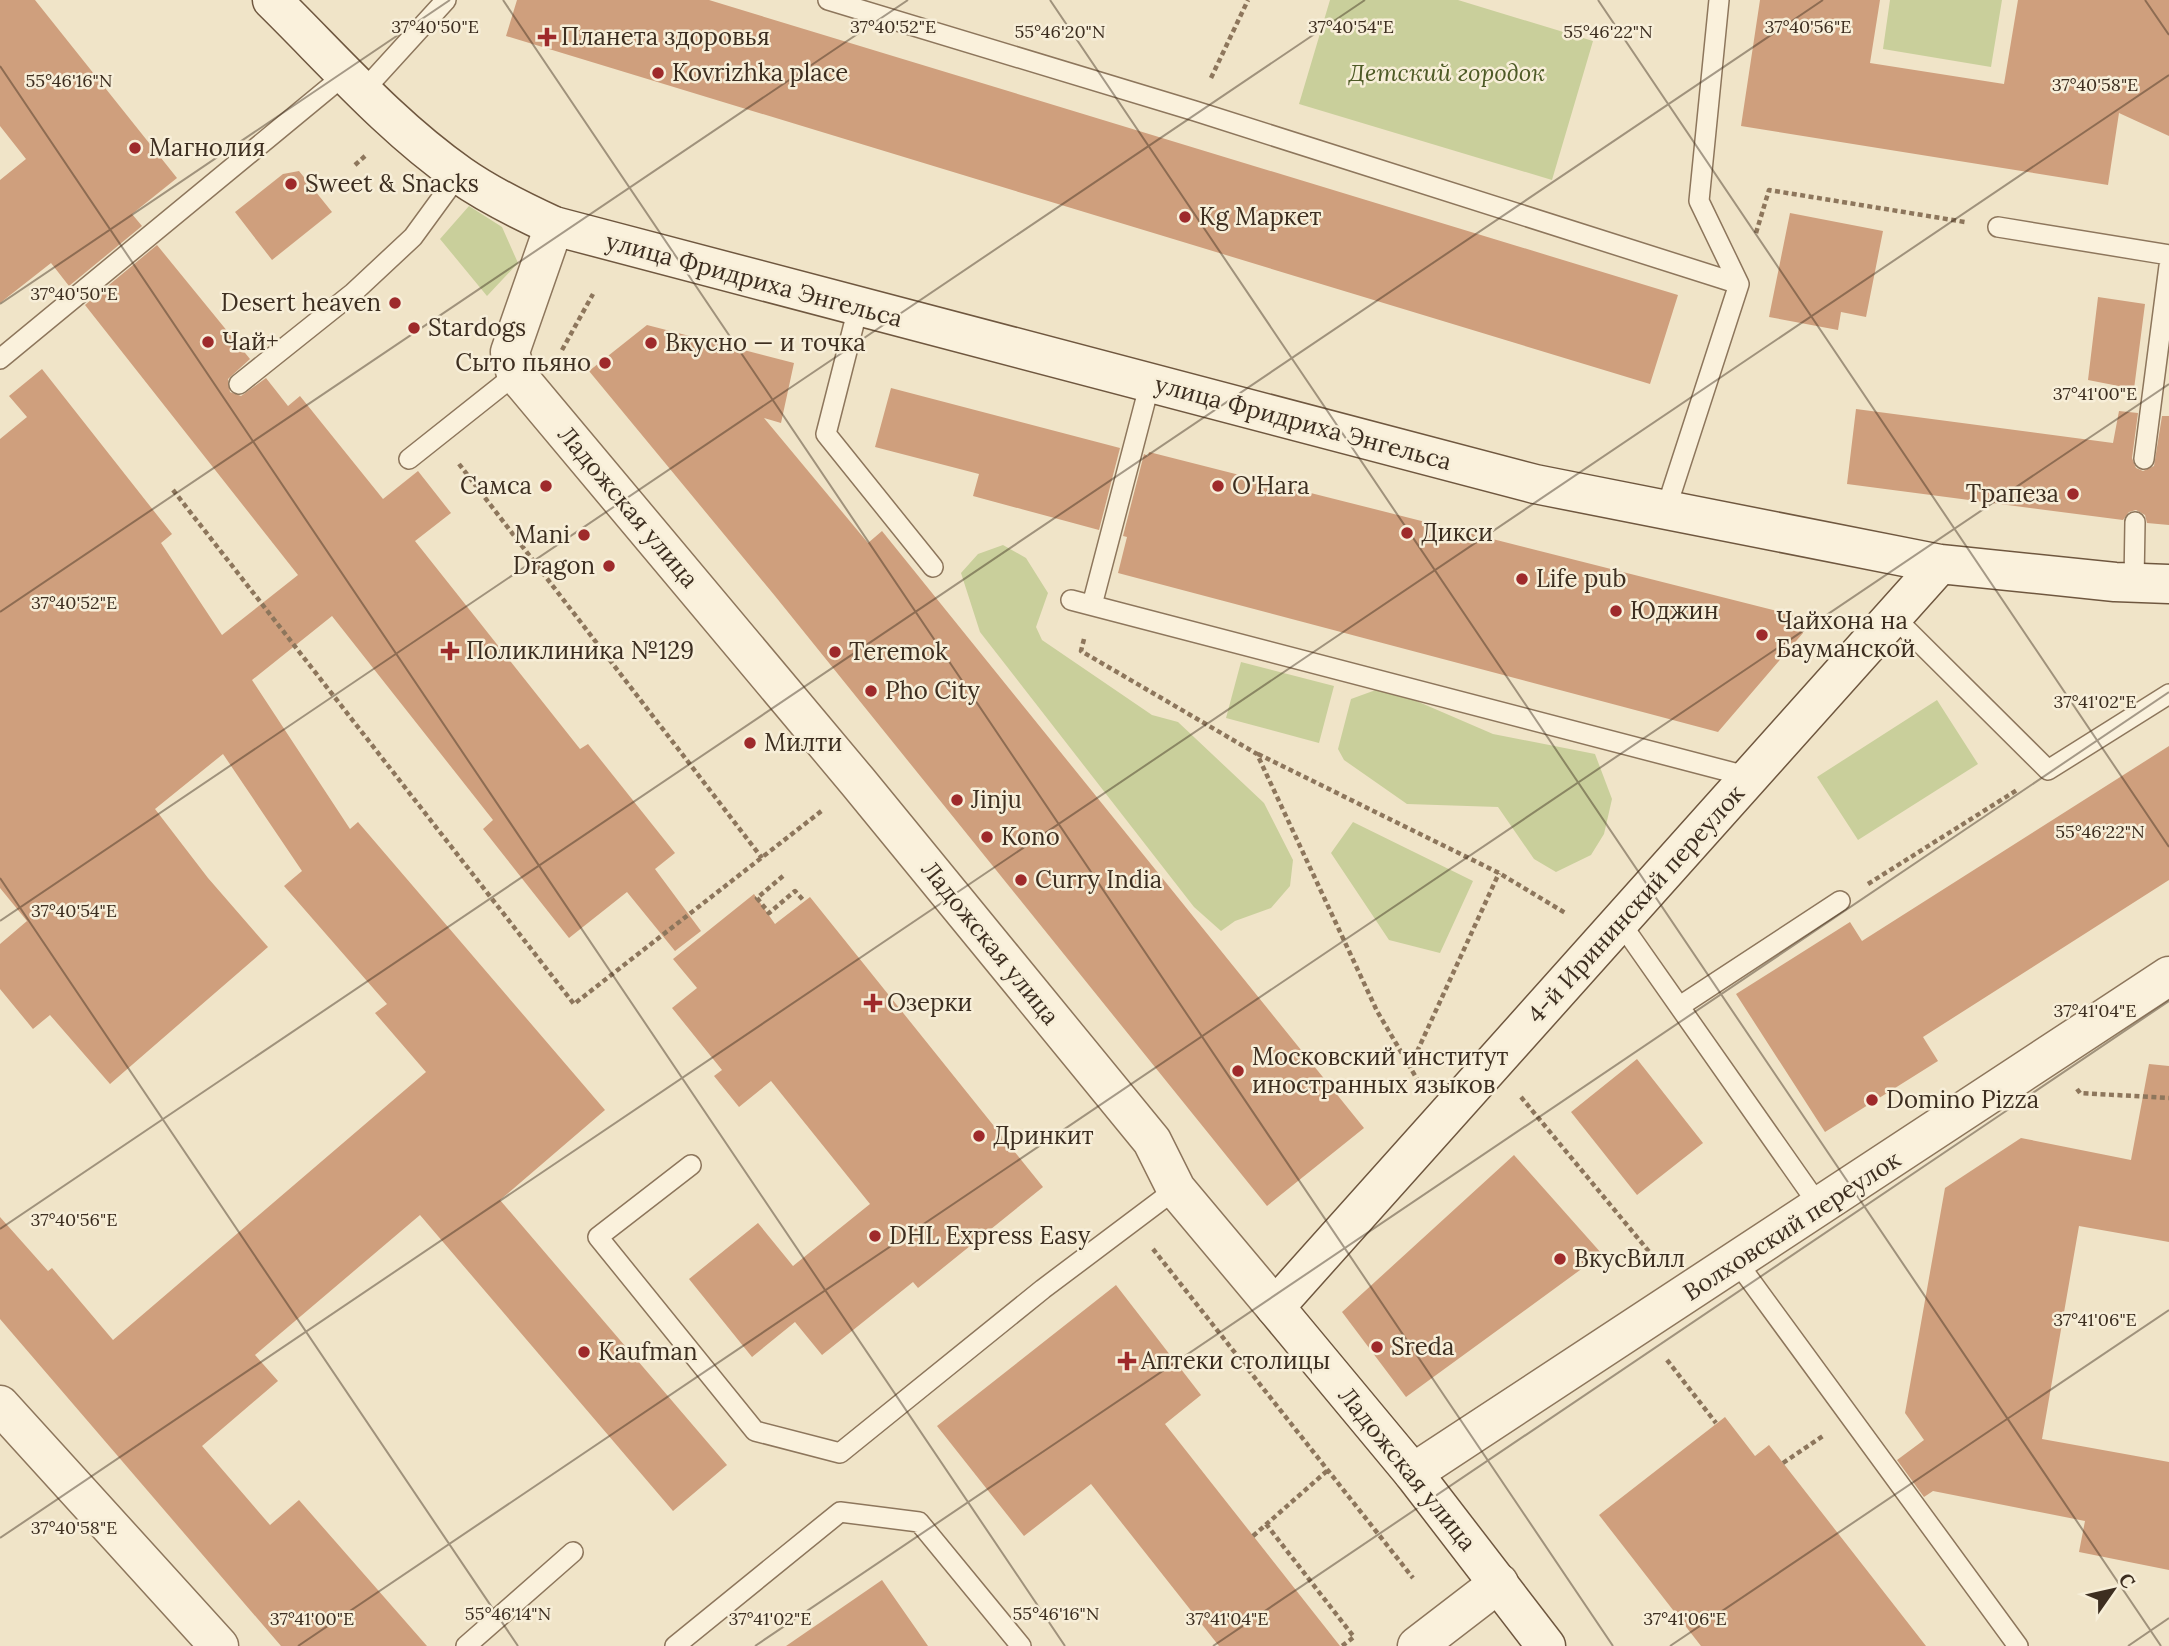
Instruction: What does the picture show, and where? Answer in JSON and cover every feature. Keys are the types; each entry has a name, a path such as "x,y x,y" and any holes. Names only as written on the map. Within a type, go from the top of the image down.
{"street":[{"path":"272,0 398,124 459,174"},
{"name":"улица Фридриха Энгельса","path":"459,174 502,202 554,226 1535,484 1940,564 2151,583"},
{"path":"516,374 510,352 554,226"},
{"name":"Ладожская улица","path":"516,374 858,782 1152,1141 1176,1189 1413,1473 1546,1646"},
{"name":"4-й Ирининский переулок","path":"1275,1307 1940,564"},
{"name":"Волховский переулок","path":"1413,1473 2169,976"},
{"path":"0,1405 219,1646"},
{"path":"1417,1646 1499,1583"}],"lane":[{"path":"1,355 355,82 446,0"},
{"path":"828,0 1195,111 1739,284"},
{"path":"1666,509 1739,284 1699,201 1718,0"},
{"path":"239,384 353,293 413,237 459,174"},
{"path":"1998,227 2169,255"},
{"path":"2144,459 2169,267"},
{"path":"858,308 825,434 933,567"},
{"path":"409,459 516,374"},
{"path":"1092,605 1150,383"},
{"path":"2135,522 2151,583"},
{"path":"1071,600 1750,777"},
{"path":"1894,617 2048,770 2169,694"},
{"path":"1680,1006 1840,901"},
{"path":"1620,922 1820,1207"},
{"path":"691,1165 598,1237 755,1431 840,1453 1043,1289 1176,1189"},
{"path":"1737,1262 2018,1646"},
{"path":"675,1646 840,1512 919,1522 1021,1646"},
{"path":"466,1646 573,1552"}],"path":[{"path":"1195,111 1248,0"},
{"path":"1739,284 1769,190 1998,227"},
{"path":"438,436 762,858"},
{"path":"173,490 574,1004 858,782"},
{"path":"1092,605 1081,651 1257,754 1499,873 1567,914"},
{"path":"1257,754 1377,1011 1418,1080"},
{"path":"1840,901 2048,770"},
{"path":"1410,1068 1499,873"},
{"path":"783,876 757,898 769,913 795,891 804,901"},
{"path":"1493,1063 1687,1295"},
{"path":"2074,1085 2080,1093 2169,1098"},
{"path":"1132,1223 1413,1578"},
{"path":"1666,1359 1716,1423"},
{"path":"1783,1463 1850,1418"},
{"path":"1253,1536 1328,1470"},
{"path":"1266,1524 1354,1637 1342,1646"}],"green space":[{"name":"Детский городок","path":"1330,0 1458,0 1593,41 1552,180 1299,104"},
{"path":"1890,0 2002,0 1991,67 1883,49"},
{"path":"469,206 502,227 518,263 487,296 440,239"},
{"path":"1003,545 1026,558 1048,593 1036,627 1042,640 1152,715 1178,722 1264,803 1293,860 1290,886 1271,908 1235,921 1221,931 1194,907 980,632 961,573 978,554"},
{"path":"1241,662 1334,686 1319,743 1226,718"},
{"path":"1384,687 1493,734 1595,754 1612,799 1604,834 1591,855 1556,872 1534,859 1498,807 1407,804 1344,760 1338,749 1351,699"},
{"path":"1937,700 1978,764 1858,840 1817,777"},
{"path":"1353,822 1473,881 1440,953 1389,940 1331,853"}],"building":[{"path":"0,0 35,0 177,178 132,214 142,226 69,286 51,263 0,303 0,180 26,159 0,126"},
{"path":"517,0 709,0 1678,295 1650,384 506,36"},
{"path":"1760,0 1880,0 1870,63 2004,84 2018,0 2169,0 2169,136 2119,113 2108,185 1741,126"},
{"path":"299,171 332,212 272,260 235,212 283,174"},
{"path":"1790,213 1883,231 1866,317 1841,312 1838,330 1769,317"},
{"path":"157,245 250,359 228,379 230,392 241,396 266,378 288,406 300,396 383,499 418,471 451,513 415,541 580,749 588,744 675,853 655,869 701,931 675,951 627,892 569,938 483,829 493,820 332,616 252,680 350,829 358,822 605,1110 500,1200 727,1465 673,1511 420,1215 255,1355 278,1381 202,1446 270,1525 299,1500 427,1646 281,1646 0,1319 0,1217 48,1271 52,1268 113,1340 426,1072 375,1013 387,1004 284,886 302,871 223,754 155,809 208,878 268,947 110,1084 50,1015 33,1029 0,989 0,944 27,921 0,888 0,439 27,417 9,396 42,369 172,534 161,543 222,635 298,575 85,305"},
{"path":"2098,297 2145,304 2134,389 2088,380"},
{"path":"647,325 794,363 781,423 764,418 868,543 882,531 1364,1128 1267,1206 775,596 589,371"},
{"path":"891,388 1120,448 1099,530 973,496 979,474 875,447"},
{"path":"1856,409 2113,443 2119,411 2138,413 2132,458 2136,468 2143,471 2154,466 2162,416 2169,416 2169,525 2147,523 2145,515 2136,510 2129,512 2123,520 1847,484"},
{"path":"1149,452 1793,615 1803,633 1718,732 1118,573 1127,537 1123,536 1144,454 1148,456"},
{"path":"2169,746 2169,880 1923,1037 1938,1061 1825,1132 1736,994 1850,922 1862,941"},
{"path":"754,894 775,924 810,897 1043,1187 918,1288 913,1282 822,1355 795,1322 752,1357 689,1279 758,1223 793,1266 870,1204 771,1081 739,1107 714,1076 722,1070 672,1008 697,988 673,959"},
{"path":"1637,1059 1703,1143 1637,1195 1571,1112"},
{"path":"2149,1064 2169,1066 2169,1242 2079,1226 2042,1439 2169,1462 2169,1570 2079,1552 2085,1521 1933,1491 1924,1497 1897,1460 1924,1440 1905,1413 1945,1188 2021,1138 2131,1160"},
{"path":"1514,1155 1602,1254 1406,1397 1342,1312"},
{"path":"1116,1285 1201,1395 1165,1424 1340,1646 1219,1646 1091,1484 1024,1536 937,1426"},
{"path":"1725,1417 1755,1456 1769,1445 1926,1646 1701,1646 1599,1515"},
{"path":"882,1580 928,1646 786,1646"}],"place":[{"name":"Планета здоровья","path":"547,37"},
{"name":"Kovrizhka place","path":"658,73"},
{"name":"Магнолия","path":"135,148"},
{"name":"Sweet & Snacks","path":"291,184"},
{"name":"Kg Маркет","path":"1185,217"},
{"name":"Desert heaven","path":"395,303"},
{"name":"Stardogs","path":"414,328"},
{"name":"Чай+","path":"208,342"},
{"name":"Вкусно — и точка","path":"651,343"},
{"name":"Сыто пьяно","path":"605,363"},
{"name":"Самса","path":"546,486"},
{"name":"O'Hara","path":"1218,486"},
{"name":"Трапеза","path":"2073,494"},
{"name":"Дикси","path":"1407,533"},
{"name":"Mani","path":"584,535"},
{"name":"Dragon","path":"609,566"},
{"name":"Life pub","path":"1522,579"},
{"name":"Юджин","path":"1616,611"},
{"name":"Чайхона на Бауманской","path":"1762,635"},
{"name":"Поликлиника №129","path":"450,651"},
{"name":"Teremok","path":"835,652"},
{"name":"Pho City","path":"871,691"},
{"name":"Милти","path":"750,743"},
{"name":"Jinju","path":"957,800"},
{"name":"Kono","path":"987,837"},
{"name":"Curry India","path":"1021,880"},
{"name":"Озерки","path":"873,1003"},
{"name":"Московский институт иностранных языков","path":"1238,1071"},
{"name":"Domino Pizza","path":"1872,1100"},
{"name":"Дринкит","path":"979,1136"},
{"name":"DHL Express Easy","path":"875,1236"},
{"name":"ВкусВилл","path":"1560,1259"},
{"name":"Sreda","path":"1377,1347"},
{"name":"Kaufman","path":"584,1352"},
{"name":"Аптеки столицы","path":"1127,1361"}]}
